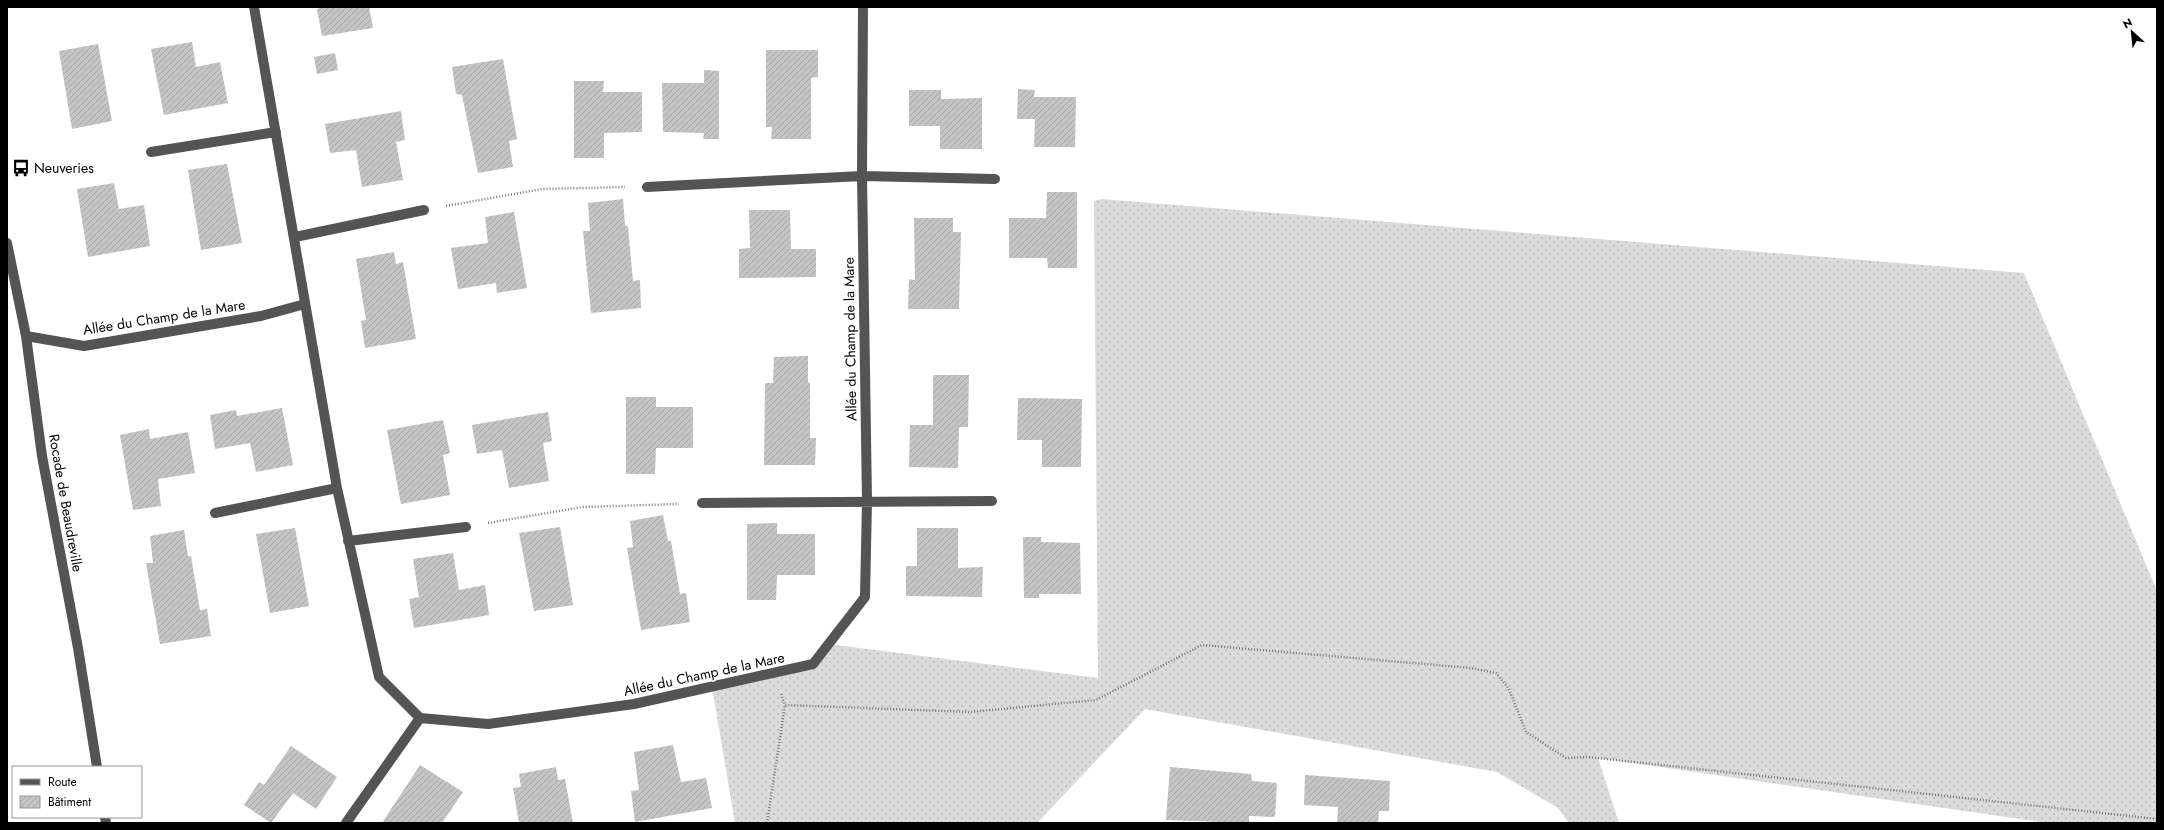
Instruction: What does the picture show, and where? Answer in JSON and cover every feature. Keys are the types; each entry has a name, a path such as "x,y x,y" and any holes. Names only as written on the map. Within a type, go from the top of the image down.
{"street":[{"path":"254,7 338,488 348,541 379,677 420,718 346,823"},
{"name":"Allée du Champ de la Mare","path":"420,718 488,724 634,704 813,664 866,597 867,501 862,176 863,7"},
{"path":"151,152 276,132"},
{"path":"648,187 862,176 995,179"},
{"path":"295,237 424,210"},
{"name":"Rocade de Beaudreville","path":"7,243 26,336 42,456 78,648 97,766"},
{"name":"Allée du Champ de la Mare","path":"26,336 84,346 261,316 306,304"},
{"path":"215,512 338,488"},
{"path":"702,503 992,501"},
{"path":"348,541 466,527"}],"path":[{"path":"424,210 542,189 648,187"},
{"path":"466,527 582,507 702,503"},
{"path":"785,705 970,712 1096,700 1202,645 1470,668 1496,673 1509,689 1526,732 1566,758 1588,757 2157,819"},
{"path":"767,823 785,705 774,673"}],"shaded area":[{"path":"1101,199 2024,273 2157,591 2157,823 2047,823 1598,758 1619,823 1569,823 1558,808 1497,772 1145,709 1037,823 735,823 712,687 813,664 828,644 1098,678 1094,201"}],"building":[{"path":"323,7 369,7 373,28 322,36 317,9"},
{"path":"192,42 196,67 220,62 228,103 164,115 151,49"},
{"path":"98,44 112,121 72,129 59,51"},
{"path":"766,50 818,50 818,77 811,78 811,139 771,139 772,127 766,127"},
{"path":"335,53 338,70 317,74 314,57"},
{"path":"503,59 517,139 509,141 513,167 478,173 462,95 456,94 452,67"},
{"path":"704,70 719,71 719,139 703,139 704,133 663,132 662,83 704,83"},
{"path":"574,81 604,81 603,92 642,92 642,132 604,133 604,158 574,158"},
{"path":"1018,89 1035,90 1034,97 1076,97 1075,147 1034,147 1035,119 1017,119"},
{"path":"909,90 941,90 941,99 982,98 982,149 940,149 940,126 909,126"},
{"path":"401,111 405,140 396,142 403,180 362,187 356,150 330,153 325,124"},
{"path":"227,164 242,243 201,250 188,170"},
{"path":"114,183 119,209 144,205 150,246 88,257 77,189"},
{"path":"1047,192 1077,192 1077,268 1048,268 1047,258 1009,258 1009,218 1046,218"},
{"path":"623,199 625,225 628,227 633,281 640,280 641,308 591,313 583,231 590,231 588,203"},
{"path":"749,210 790,210 791,249 816,249 816,277 739,278 739,249 750,248"},
{"path":"514,212 527,288 497,293 496,283 458,289 451,248 488,243 485,217"},
{"path":"914,218 953,218 953,232 961,232 959,309 908,309 909,279 915,280"},
{"path":"394,252 396,264 403,262 416,339 365,348 361,321 366,320 356,259"},
{"path":"808,356 808,382 810,383 810,438 816,438 815,465 764,465 765,383 773,383 774,357"},
{"path":"933,375 969,375 968,427 959,427 958,468 909,467 910,425 933,425"},
{"path":"626,397 656,397 656,407 693,407 693,448 656,448 655,474 626,474"},
{"path":"1018,398 1082,399 1081,467 1042,467 1042,440 1017,440"},
{"path":"282,408 293,465 256,472 250,443 215,449 210,415 236,410 237,416"},
{"path":"548,412 552,441 543,443 549,481 509,488 502,450 477,454 472,425"},
{"path":"443,420 450,453 443,455 450,495 401,504 387,430"},
{"path":"149,429 150,439 188,432 195,473 158,479 161,506 133,510 120,435"},
{"path":"663,515 668,541 671,541 680,594 686,593 690,622 641,630 627,548 633,547 630,521"},
{"path":"777,523 777,534 815,534 815,575 777,575 776,600 747,600 747,524"},
{"path":"560,527 573,605 534,611 519,533"},
{"path":"295,528 309,606 270,613 256,534"},
{"path":"917,528 958,528 958,568 983,567 982,597 906,596 906,566 917,566"},
{"path":"184,530 188,556 191,556 200,610 207,609 211,636 160,644 146,563 153,563 150,536"},
{"path":"1023,537 1041,537 1041,542 1080,543 1081,594 1039,594 1039,598 1024,598"},
{"path":"453,553 459,590 485,585 489,615 414,628 409,599 419,597 413,559"},
{"path":"673,745 681,782 706,778 712,808 635,822 631,791 639,790 634,752"},
{"path":"291,746 337,777 316,809 293,793 271,823 244,805 259,782 264,785"},
{"path":"420,765 463,792 442,823 382,823"},
{"path":"556,767 558,780 565,779 573,823 519,823 513,788 521,787 519,774"},
{"path":"1170,767 1251,774 1252,781 1277,783 1275,817 1249,816 1249,823 1166,820"},
{"path":"1305,775 1390,781 1389,811 1379,811 1378,823 1337,823 1338,807 1304,805"}],"place":[{"name":"Neuveries","path":"21,168"}]}
